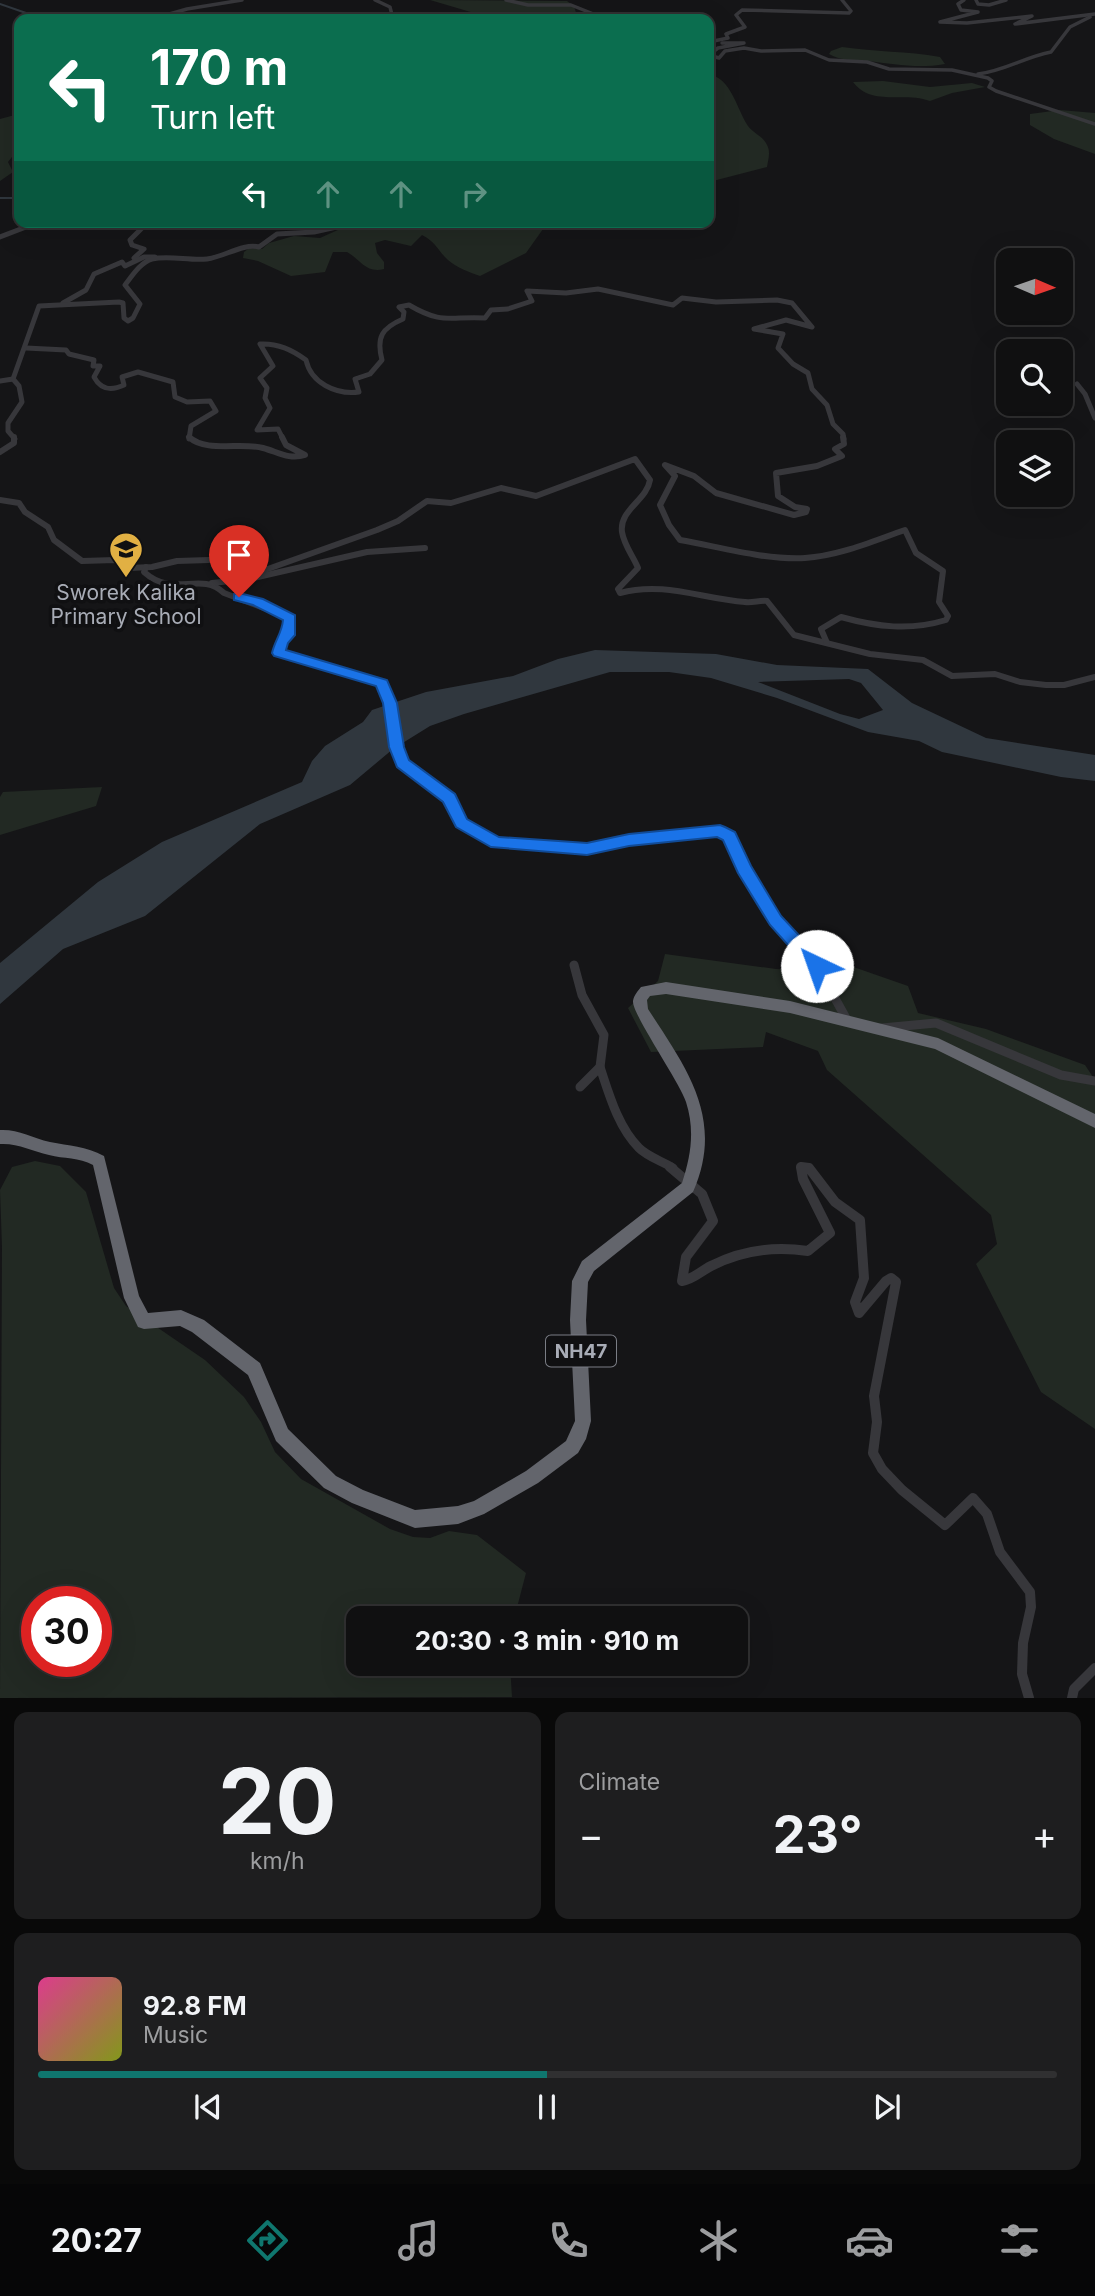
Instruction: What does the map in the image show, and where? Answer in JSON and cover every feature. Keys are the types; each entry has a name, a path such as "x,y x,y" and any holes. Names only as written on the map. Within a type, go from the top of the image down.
{"highway":[{"path":"691,1180 699,1130 697,1114 688,1084 640,1006 641,994 654,989 666,988 790,1007 938,1044 1095,1121"},
{"name":"NH47","path":"0,1137 27,1139 46,1148 85,1152 99,1161 132,1298 144,1321 181,1318 198,1326 254,1369 282,1435 330,1482 358,1497 415,1520 448,1517 478,1508 532,1477 572,1447 583,1421 578,1320 580,1281 588,1266 663,1209 688,1188 691,1180"}],"street":[{"path":"170,14 242,0"},
{"path":"375,0 390,7 390,14"},
{"path":"506,0 528,5 571,5 591,14"},
{"path":"714,42 728,38 726,34 730,31 745,27 736,15 742,10 851,12 842,0"},
{"path":"964,0 958,4 961,10 978,12 940,22 960,24 1031,16 1015,24 1095,15"},
{"path":"976,0 978,4 986,5 1006,0"},
{"path":"975,76 1002,69 1029,56 1051,52 1070,27 1095,15"},
{"path":"714,43 744,44 718,48 714,51"},
{"path":"714,56 719,58 725,51 744,48 761,51 805,50 829,60 867,62 889,69 952,70 992,81 989,87 996,91 1095,124"},
{"path":"0,237 23,228"},
{"path":"63,303 86,290 94,274 143,251 130,240 142,228"},
{"path":"122,262 125,266 149,256 187,261 208,259 234,253 250,245 259,247 277,234 332,228"},
{"path":"13,379 26,348 27,333 39,306 63,303 97,304 113,300 123,303 124,318 128,321 133,318 140,304 125,285 141,266 160,258"},
{"path":"26,348 66,350 69,354 94,360 93,366 100,366 94,377 96,382 106,389 124,385 122,377 138,372 173,382 174,397 187,402 210,401 216,411 195,424 190,432 189,439 196,443 207,446 255,446 268,449 281,457 296,457 305,455 286,445 278,429 257,430 270,408 265,398 267,387 260,378 273,366 260,344 287,349 306,360 307,368 314,378 326,387 355,393 359,392 355,379 370,374 382,360 378,338 384,327 403,318 404,312 399,307 401,305 409,305 438,320 482,318 491,310 508,309 532,301 527,291 566,293 589,288 673,304 682,298 716,302 777,300 792,303 812,327 786,320 754,329 783,334 778,348 808,373 812,389 827,405 833,424 843,434 844,444 835,449 842,456 837,459 813,467 776,473 778,496 795,507 807,509 806,512 794,516 716,493 694,476 665,465 675,476 663,494 660,505 669,526 680,540 780,558 807,558 840,551 905,530 916,553 943,571 939,602 948,616 946,620 911,629 880,628 841,617 821,629 827,643"},
{"path":"0,381 13,379"},
{"path":"0,452 14,443 15,439 8,431 8,423 22,402 19,386 13,379"},
{"path":"1077,384 1085,394 1095,418"},
{"path":"0,500 19,503 25,512 48,527 54,540 82,561 115,560 129,568 177,561 241,559 265,570 377,530 398,521 427,501 450,503 501,488 536,496 635,459 647,470 650,486 626,515 622,530 638,568 618,589 620,593 630,589 654,590 695,593 749,603 765,600 772,604 794,635 870,654 923,660 952,676 995,674 1020,682 1046,685 1064,685 1095,677"},
{"path":"146,567 144,572 150,580 172,587 249,579 349,558 360,552 425,548"},
{"path":"209,583 219,586 224,593 258,602 290,618 288,635 282,641 279,653 382,683 390,703 397,747 403,763 449,798 461,823 496,843 587,849 629,840 693,832 720,831 729,836 760,897 776,920 817,966 848,1020"},
{"path":"575,965 582,995 604,1035 598,1062 617,1119 647,1156 691,1180 712,1207 713,1220 687,1258 680,1272 682,1281 690,1281 709,1266 743,1253 782,1246 808,1251 830,1233 803,1180 801,1167 810,1168 835,1202 860,1220 864,1278 855,1302 859,1313 871,1306 883,1282 891,1278 896,1282 874,1396 877,1422 873,1453 882,1469 902,1490 945,1525 973,1498 987,1514 1000,1552 1030,1592 1031,1607 1023,1643 1022,1674 1029,1698"},
{"path":"881,1028 936,1023 1061,1075 1095,1081"},
{"path":"580,1087 600,1067"},
{"path":"1072,1698 1074,1689 1095,1668"}],"shaded area":[{"path":"430,0 567,1 574,6 576,13 473,14"},
{"path":"842,47 940,57 945,64 925,66 848,60 829,54"},
{"path":"714,76 723,82 733,95 748,126 766,142 769,153 767,167 714,181"},
{"path":"883,81 930,87 972,83 985,87 952,93 930,101 869,94 853,82"},
{"path":"1060,110 1095,113 1095,154 1054,139 1030,125 1030,114"},
{"path":"14,116 14,154 8,162 13,172 0,181 0,119"},
{"path":"544,228 526,253 480,276 452,263 422,235 411,246 385,240 375,243 377,253 384,262 384,269 378,270 368,268 347,252 333,252 325,272 291,276 258,261 243,258 248,249 262,249 269,243 294,236 320,238 340,229"},
{"path":"595,650 716,654 777,665 868,669 912,703 986,738 1095,755 1095,781 1061,777 942,752 919,741 868,732 777,698 711,678 669,672 610,672 430,726 393,749 350,785 260,824 145,916 63,949 0,1004 0,963 98,882 162,842 302,782 312,761 325,746 363,722 372,710 426,692 513,676 558,659","holes":["849,679 861,683 883,710 859,719 758,682"]},
{"path":"102,787 96,806 0,835 0,797 3,792"},
{"path":"665,954 776,969 804,970 842,963 908,986 918,1013 986,1029 1085,1065 1095,1080 1095,1429 1041,1392 976,1264 997,1244 991,1215 827,1070 818,1051 766,1032 763,1047 651,1052 628,1008 658,981"},
{"path":"35,1161 60,1166 86,1192 114,1288 126,1306 205,1360 244,1397 261,1422 275,1452 301,1479 390,1529 413,1537 430,1538 449,1531 477,1535 526,1573 517,1606 346,1606 346,1676 511,1676 512,1697 0,1698 0,1190 12,1167"}],"waterway":[{"path":"0,4 26,13 55,14"},
{"path":"0,198 14,198"}],"place":[{"name":"Sworek Kalika Primary School","path":"126,579"}],"route":[{"path":"239,597 258,602 290,618 288,635 282,641 279,653 382,683 390,703 401,760 449,798 461,823 496,843 587,849 629,840 720,831 729,836 744,869 776,920 817,966"}]}
